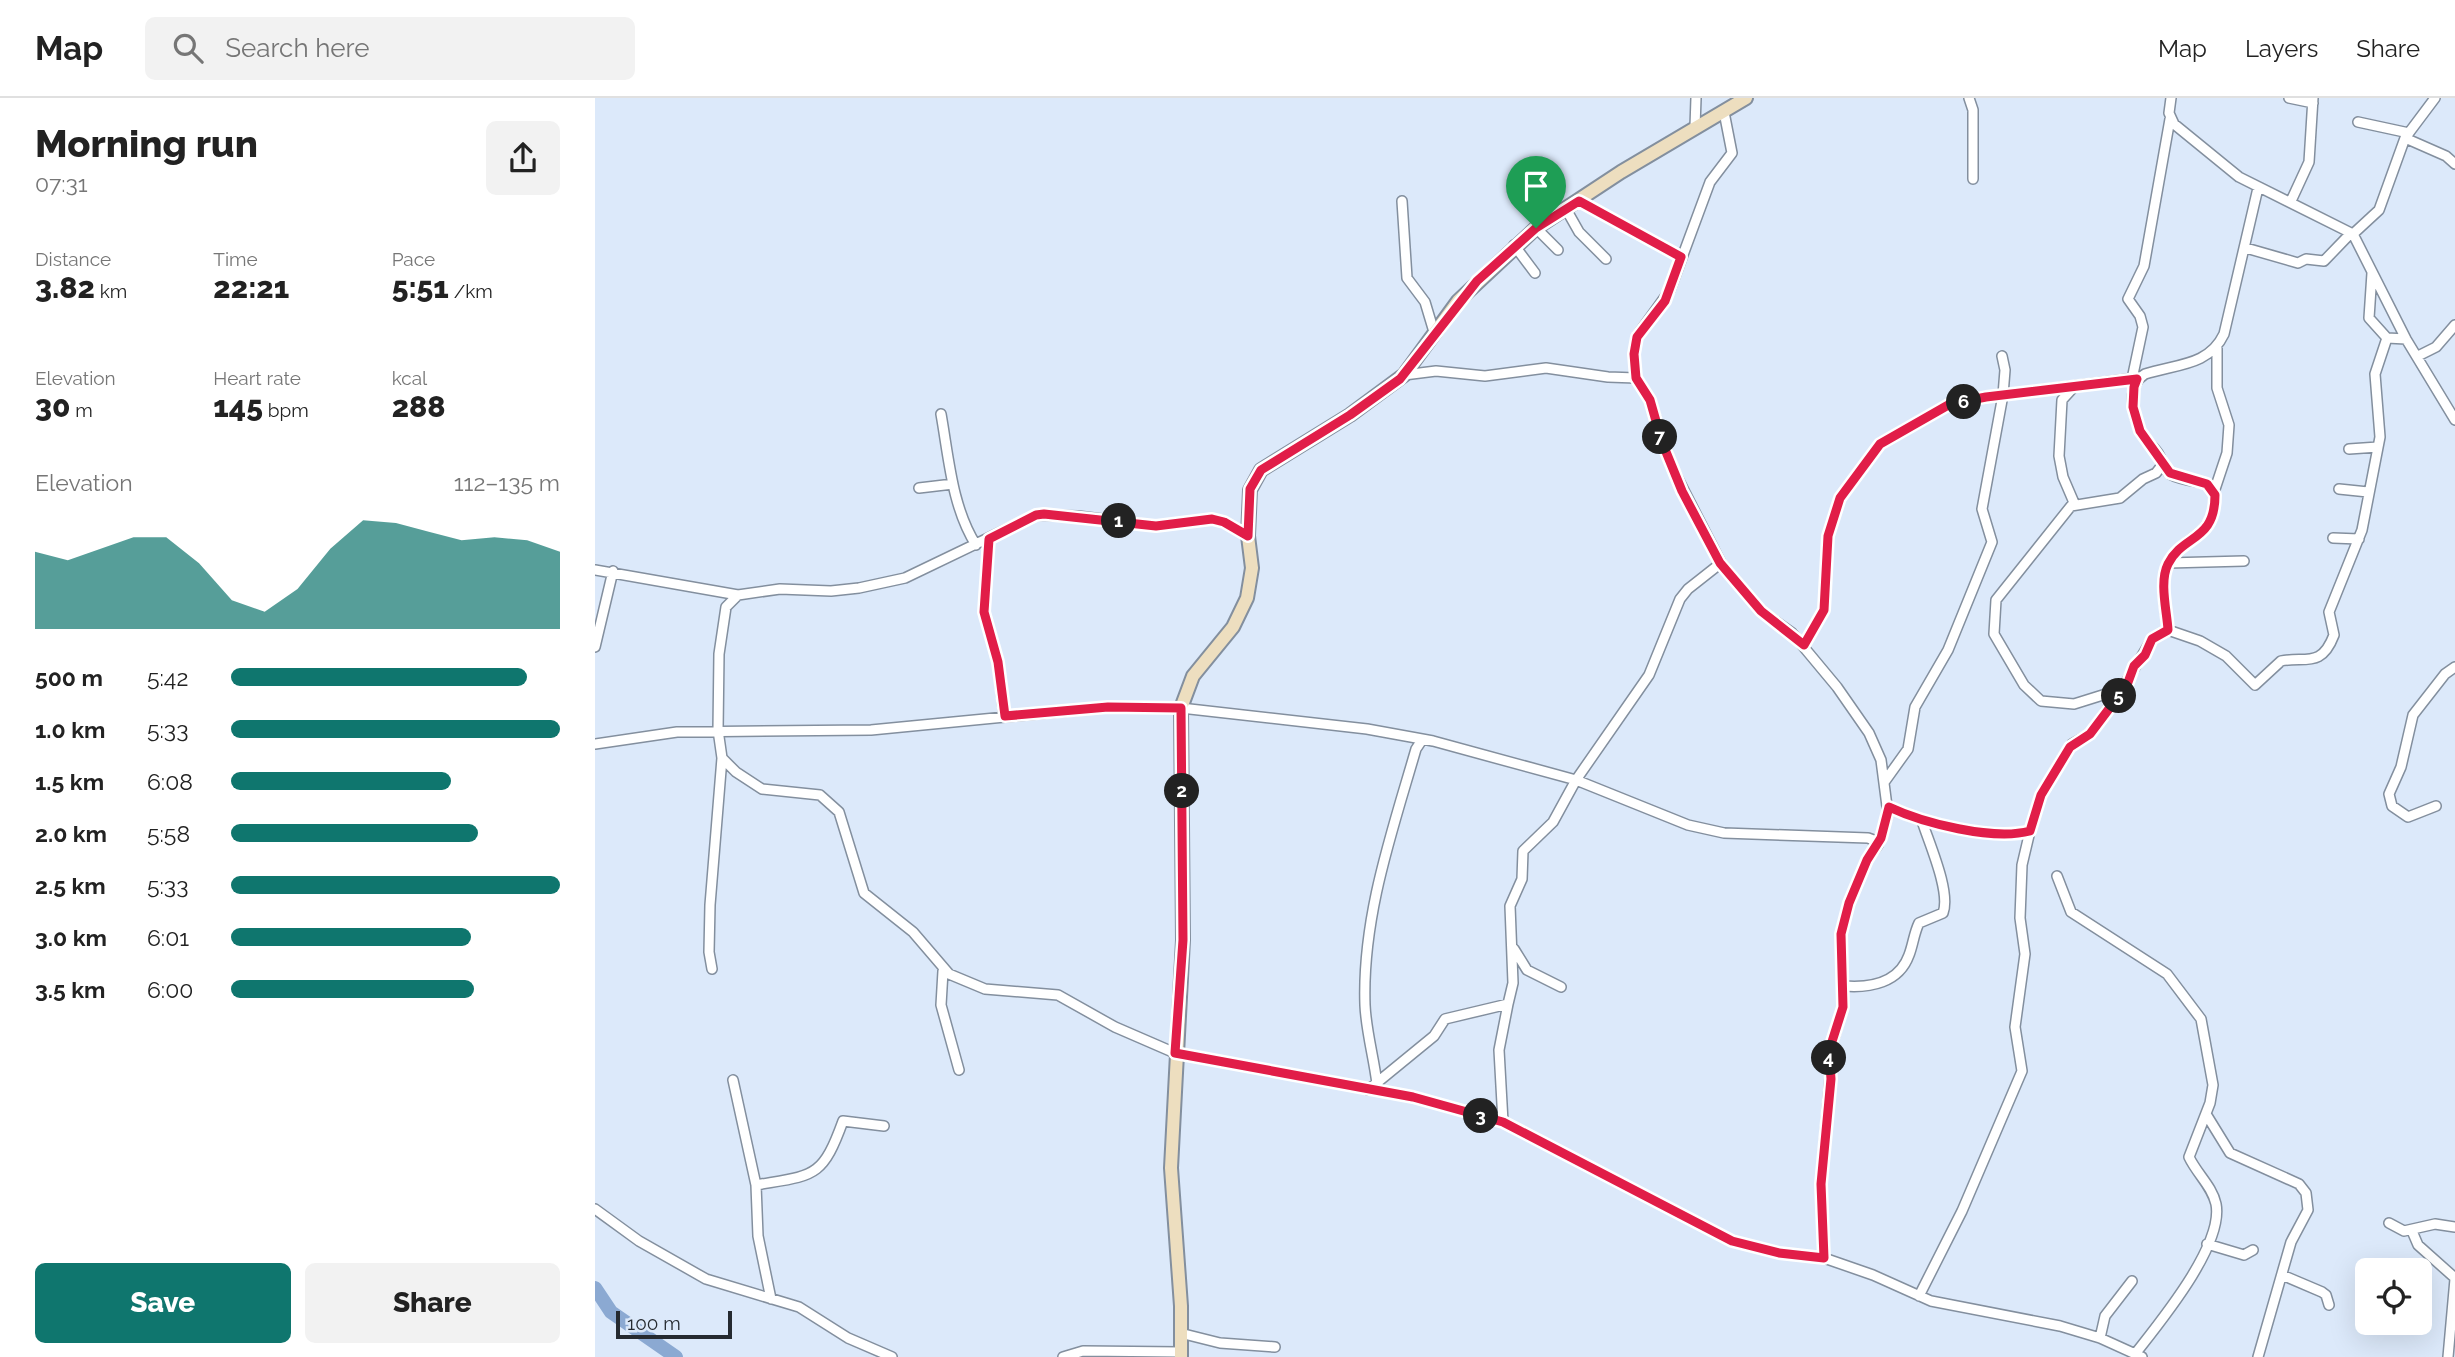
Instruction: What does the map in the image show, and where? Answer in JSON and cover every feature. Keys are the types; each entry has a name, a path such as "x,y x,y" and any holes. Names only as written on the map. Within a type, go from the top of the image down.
{"main road":[{"path":"1181,1354 1181,1306 1171,1168 1183,940 1181,708 1193,676 1233,626 1247,598 1252,568 1248,536 1250,489 1261,470 1350,415 1404,375 1458,301 1514,245 1536,228 1695,127 1746,98"}],"street":[{"path":"1695,127 1696,98"},
{"path":"1969,98 1973,110 1973,179"},
{"path":"2171,98 2170,120 2144,266 2127,299 2140,317 2143,327 2133,407 2140,431 2173,475 2207,484 2214,492"},
{"path":"2289,98 2313,100 2309,162 2291,201"},
{"path":"2245,248 2298,263 2306,260 2324,261 2352,233 2370,221 2382,204 2407,136 2435,98"},
{"path":"1724,112 1732,153 1710,182 1665,301 1637,337 1634,354 1636,378 1650,400 1662,442 1682,491 1720,563 1761,611 1804,645 1869,733 1881,760 1889,807 1879,842 1867,860 1849,903 1841,934 1844,986 1842,1010 1829,1051 1831,1079 1820,1213 1824,1258"},
{"path":"2170,120 2239,177 2352,233 2406,339 2445,408 2455,420"},
{"path":"2358,122 2407,136 2446,156 2455,164"},
{"path":"2168,630 2165,582 2168,563 2178,551 2206,530 2215,502 2214,492 2227,453 2229,425 2217,388 2217,348 2224,334 2258,188"},
{"path":"1402,201 1407,278 1425,302 1434,332"},
{"path":"1579,201 1681,257"},
{"path":"1566,209 1577,229 1606,259"},
{"path":"1536,228 1558,250"},
{"path":"1514,245 1535,273"},
{"path":"2372,271 2369,318 2387,338 2406,339"},
{"path":"2418,356 2436,347 2455,325"},
{"path":"1919,1296 1962,1210 2022,1071 2015,1027 2025,954 2020,918 2022,865 2041,795 2072,744 2090,734 2122,689 2152,639 2168,630 2200,641 2226,656 2255,685 2281,661 2310,661 2331,642 2334,635 2329,612 2358,539 2378,447 2381,429 2375,374 2387,338"},
{"path":"1804,645 1824,610 1830,527 1844,491 1873,452 1890,438 1950,404 2135,379 2201,359 2217,348"},
{"path":"1885,781 1906,754 1915,707 1948,650 1991,542 1982,509 2003,395 2005,370 2002,356"},
{"path":"1404,375 1436,370 1485,376 1546,368 1636,378"},
{"path":"2073,388 2062,400 2059,456 2063,477 2075,505"},
{"path":"2445,408 2455,401"},
{"path":"941,414 953,484 965,527 977,545"},
{"path":"2349,449 2378,447"},
{"path":"2122,689 2074,704 2041,701 2024,685 1994,634 1996,600 2023,569 2042,540 2075,505 2120,498 2143,479 2156,473 2163,464"},
{"path":"919,488 953,484"},
{"path":"2339,489 2368,492"},
{"path":"595,570 613,570 738,595 780,589 842,590 887,583 922,571 1036,515 1156,526 1212,519 1224,522 1248,536"},
{"path":"2333,538 2358,539"},
{"path":"989,539 984,612 998,662 1005,716"},
{"path":"2168,563 2244,561"},
{"path":"1503,1122 1499,1050 1513,983 1510,906 1522,879 1523,851 1553,822 1576,780 1649,675 1680,599 1720,563"},
{"path":"595,647 613,570"},
{"path":"712,969 709,952 710,905 722,758 718,730 719,654 724,613 738,595"},
{"path":"2437,806 2408,817 2392,806 2389,794 2401,767 2413,715 2445,674 2455,667"},
{"path":"595,744 646,734 718,730 871,730 1108,707 1181,708 1367,729 1422,740 1576,780 1704,829 1724,833 1868,838 1879,842"},
{"path":"1372,1087 1365,1007 1368,945 1386,846 1416,749 1422,740"},
{"path":"722,758 736,772 762,789 820,795 839,812 863,893 913,932 943,971 985,989 1058,995 1115,1027 1175,1053 1372,1087 1503,1122 1722,1237 1755,1249 1824,1258 1873,1275 1919,1296 2100,1338 2139,1356 2184,1291 2217,1221 2216,1206 2209,1187 2189,1157 2206,1114 2214,1079 2204,1026 2197,1012 2167,974 2071,912 2057,876"},
{"path":"1889,807 1922,821 2007,833 2030,831"},
{"path":"1844,986 1875,985 1895,974 1908,957 1919,923 1943,913 1946,906 1938,867 1922,821"},
{"path":"1513,947 1527,970 1561,987"},
{"path":"943,971 941,1005 959,1070"},
{"path":"1372,1087 1434,1035 1445,1018 1508,1004"},
{"path":"733,1080 756,1185 758,1236 771,1299"},
{"path":"2206,1114 2230,1153 2299,1184 2306,1193 2306,1219 2294,1234 2258,1357"},
{"path":"756,1185 796,1178 816,1170 836,1145 843,1121 884,1126"},
{"path":"595,1209 639,1241 706,1279 799,1307 848,1338 892,1357"},
{"path":"2389,1223 2404,1231 2435,1224 2455,1227"},
{"path":"2412,1231 2418,1245 2455,1278 2448,1357"},
{"path":"2207,1244 2244,1255 2253,1250"},
{"path":"2282,1275 2322,1292 2329,1305"},
{"path":"2100,1338 2105,1317 2132,1281"},
{"path":"1180,1333 1220,1343 1276,1347"},
{"path":"1063,1357 1083,1351 1181,1354"}],"waterway":[{"path":"595,1288 611,1312 676,1357"}],"route":[{"path":"1579,201 1681,257 1665,301 1637,337 1634,354 1636,378 1646,390 1662,442 1682,491 1720,563 1761,611 1786,628 1804,645 1824,610 1828,536 1840,498 1848,484 1880,444 1950,404 1986,397 2137,379 2133,407 2140,431 2158,453 2165,469 2173,475 2207,484 2215,495 2206,530 2178,551 2168,563 2165,582 2168,630 2152,639 2143,658 2134,666 2127,685 2090,734 2070,747 2041,795 2030,831 2007,833 1936,825 1889,807 1881,838 1867,860 1862,878 1849,903 1841,934 1843,1007 1829,1051 1831,1079 1821,1184 1820,1213 1824,1258 1755,1249 1732,1241 1528,1138 1503,1122 1413,1097 1175,1053 1183,940 1181,708 1108,707 1005,716 998,662 984,612 989,539 1036,515 1044,514 1156,526 1212,519 1224,522 1248,536 1250,489 1261,470 1350,415 1404,375 1458,301 1514,245 1536,228 1579,201"}]}
